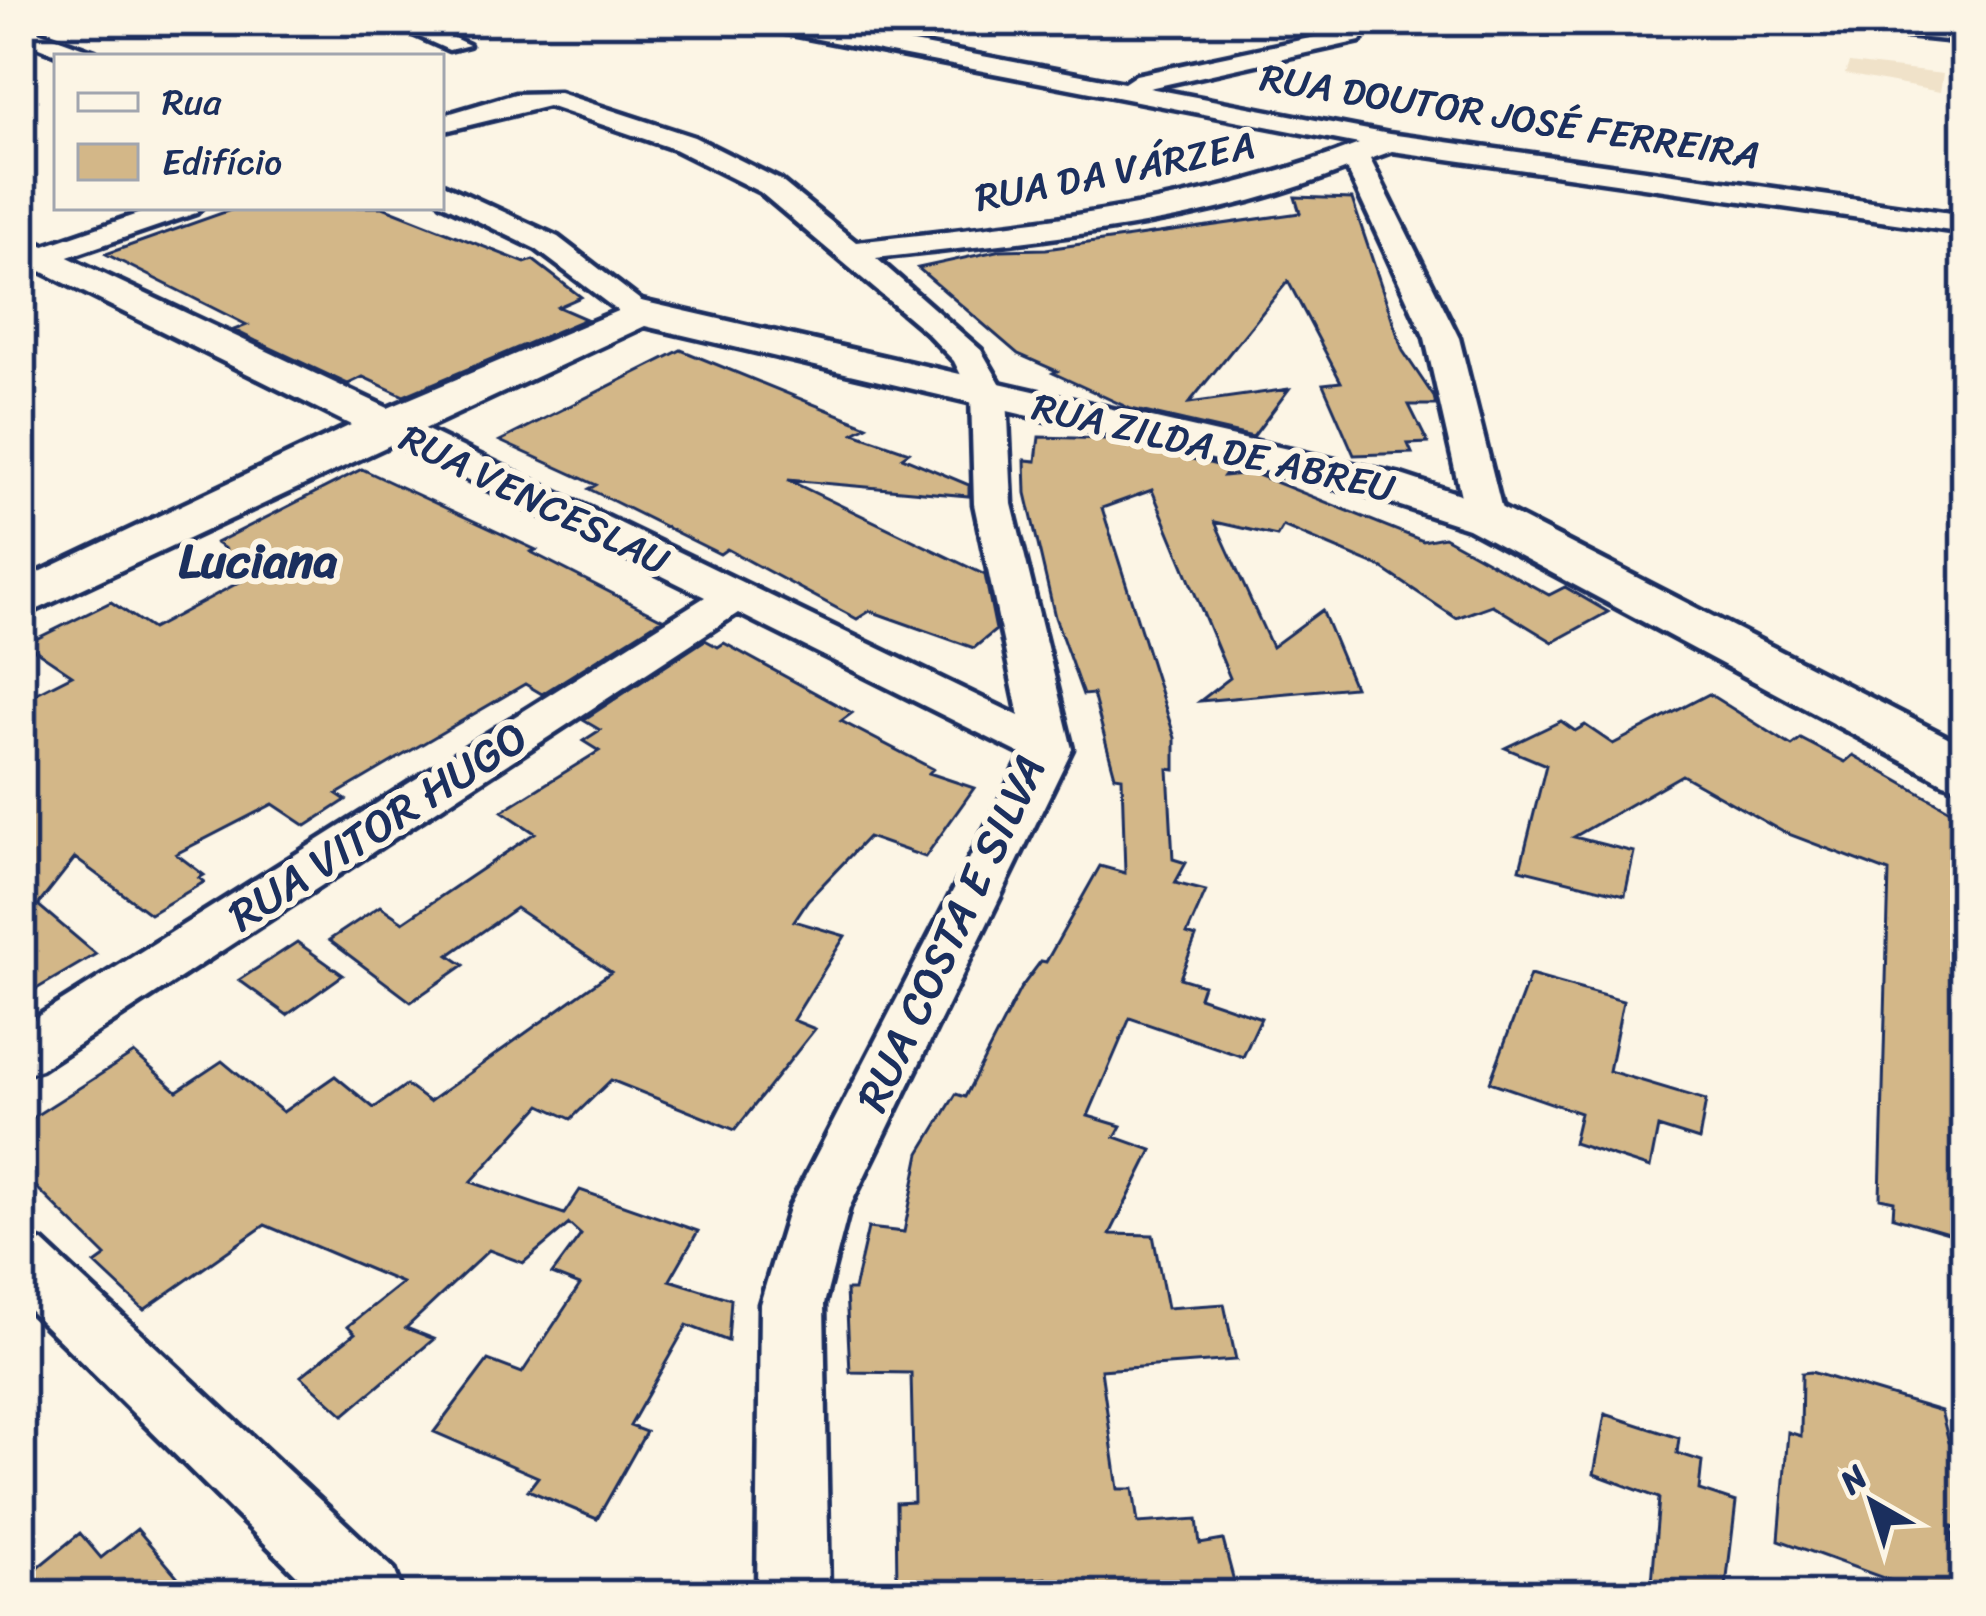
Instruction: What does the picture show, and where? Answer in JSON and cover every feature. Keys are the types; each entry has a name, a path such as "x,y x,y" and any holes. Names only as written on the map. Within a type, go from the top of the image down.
{"street":[{"path":"396,21 457,45"},
{"name":"RUA DOUTOR JOSÉ FERREIRA","path":"761,21 1389,142 1965,224"},
{"path":"1107,88 1300,51 1352,36 1361,21"},
{"path":"1829,21 1965,35"},
{"path":"21,32 78,54"},
{"path":"444,123 530,99 550,98 684,143 770,186 850,252 938,325 969,357 989,395"},
{"name":"RUA DA VÁRZEA","path":"850,252 1058,227 1189,204 1355,157 1389,142"},
{"path":"1355,157 1442,338 1485,518"},
{"name":"RUA ZILDA DE ABREU","path":"444,193 547,243 640,313 1384,485 1485,518 1965,770"},
{"path":"28,256 176,210"},
{"name":"RUA VENCESLAU","path":"28,256 387,425 1049,749"},
{"path":"21,602 387,425 640,313"},
{"name":"RUA COSTA E SILVA","path":"793,1595 792,1304 800,1262 819,1208 1049,749 993,504 989,395"},
{"name":"RUA VITOR HUGO","path":"21,1054 734,597"},
{"path":"21,1261 368,1595"}],"shaded area":[{"path":"1849,63 1943,74 1940,92 1845,74"}],"building":[{"path":"1295,197 1352,199 1403,351 1436,405 1409,405 1428,443 1408,444 1412,453 1354,455 1323,384 1341,382 1288,281 1189,403 1289,389 1253,437 1131,409 1053,373 1057,371 1018,354 918,268 1001,250 1046,249 1300,213"},
{"path":"231,210 391,210 525,263 533,260 581,297 558,307 586,319 404,396 363,377 348,384 256,341 234,330 247,325 106,254"},
{"path":"681,350 867,426 854,433 909,452 902,457 969,485 969,496 788,480 985,575 996,630 974,648 870,611 857,619 727,549 720,554 589,489 596,485 500,441"},
{"path":"1039,437 1108,439 1230,468 1224,476 1253,473 1423,541 1444,537 1549,595 1565,587 1608,612 1553,642 1492,605 1456,618 1380,567 1283,526 1277,536 1215,522 1272,647 1322,610 1354,687 1200,701 1230,678 1152,490 1102,508 1175,738 1175,770 1168,769 1173,859 1186,863 1175,883 1206,891 1187,934 1196,937 1180,978 1203,985 1199,997 1261,1018 1243,1057 1130,1018 1088,1116 1121,1126 1115,1137 1152,1150 1110,1234 1153,1235 1167,1308 1224,1304 1236,1360 1101,1370 1118,1489 1133,1489 1138,1523 1197,1519 1200,1544 1223,1540 1235,1585 1221,1587 1222,1595 1048,1595 1046,1578 897,1588 896,1503 914,1502 911,1373 850,1372 846,1290 854,1290 868,1228 904,1232 920,1153 956,1094 965,1097 1020,989 1041,961 1046,962 1100,866 1125,873 1122,777 1115,776 1093,694 1083,695 1055,617 1026,493 1025,460 1036,461"},
{"path":"362,469 536,550 531,552 662,619 542,694 525,684 337,794 346,800 306,826 273,804 176,854 204,875 199,878 204,882 150,914 75,858 38,905 96,954 21,998 21,701 72,675 26,644 111,602 152,629 247,578 210,557 225,549 216,543"},
{"path":"705,640 718,647 724,643 852,713 841,721 933,769 929,773 974,788 925,857 868,837 808,900 794,921 845,936 793,1020 815,1029 735,1130 611,1080 571,1119 541,1105 471,1182 564,1214 580,1190 698,1231 670,1280 731,1299 728,1341 687,1325 630,1426 646,1432 597,1519 528,1490 538,1477 434,1432 488,1360 522,1373 580,1285 552,1274 581,1235 569,1224 523,1263 489,1250 406,1328 434,1339 344,1415 301,1376 355,1333 348,1326 402,1283 265,1225 144,1310 95,1264 106,1256 21,1172 21,1125 134,1053 177,1091 222,1061 283,1112 335,1076 374,1108 406,1085 429,1102 611,972 516,908 449,955 464,965 411,1002 329,940 380,906 403,922 535,833 502,811 599,751 583,741 600,730 583,720"},
{"path":"1709,694 1792,746 1801,739 1845,762 1853,755 1964,818 1965,882 1959,880 1965,1238 1893,1217 1894,1201 1880,1198 1889,872 1783,832 1682,775 1574,837 1634,852 1625,895 1520,869 1546,765 1505,748 1561,721 1575,731 1585,725 1613,744"},
{"path":"297,942 343,975 287,1015 239,980"},
{"path":"1530,975 1623,1001 1609,1071 1706,1100 1699,1140 1658,1127 1650,1168 1573,1143 1580,1113 1490,1082"},
{"path":"1802,1373 1941,1411 1949,1442 1965,1446 1965,1531 1952,1526 1955,1595 1930,1595 1779,1540 1788,1432 1801,1436"},
{"path":"1605,1414 1679,1438 1677,1453 1702,1461 1699,1490 1736,1502 1725,1595 1651,1595 1659,1498 1594,1474"},
{"path":"137,1529 193,1595 21,1595 21,1581 80,1533 101,1558"}],"district":[{"name":"Luciana","path":"258,560"}]}
